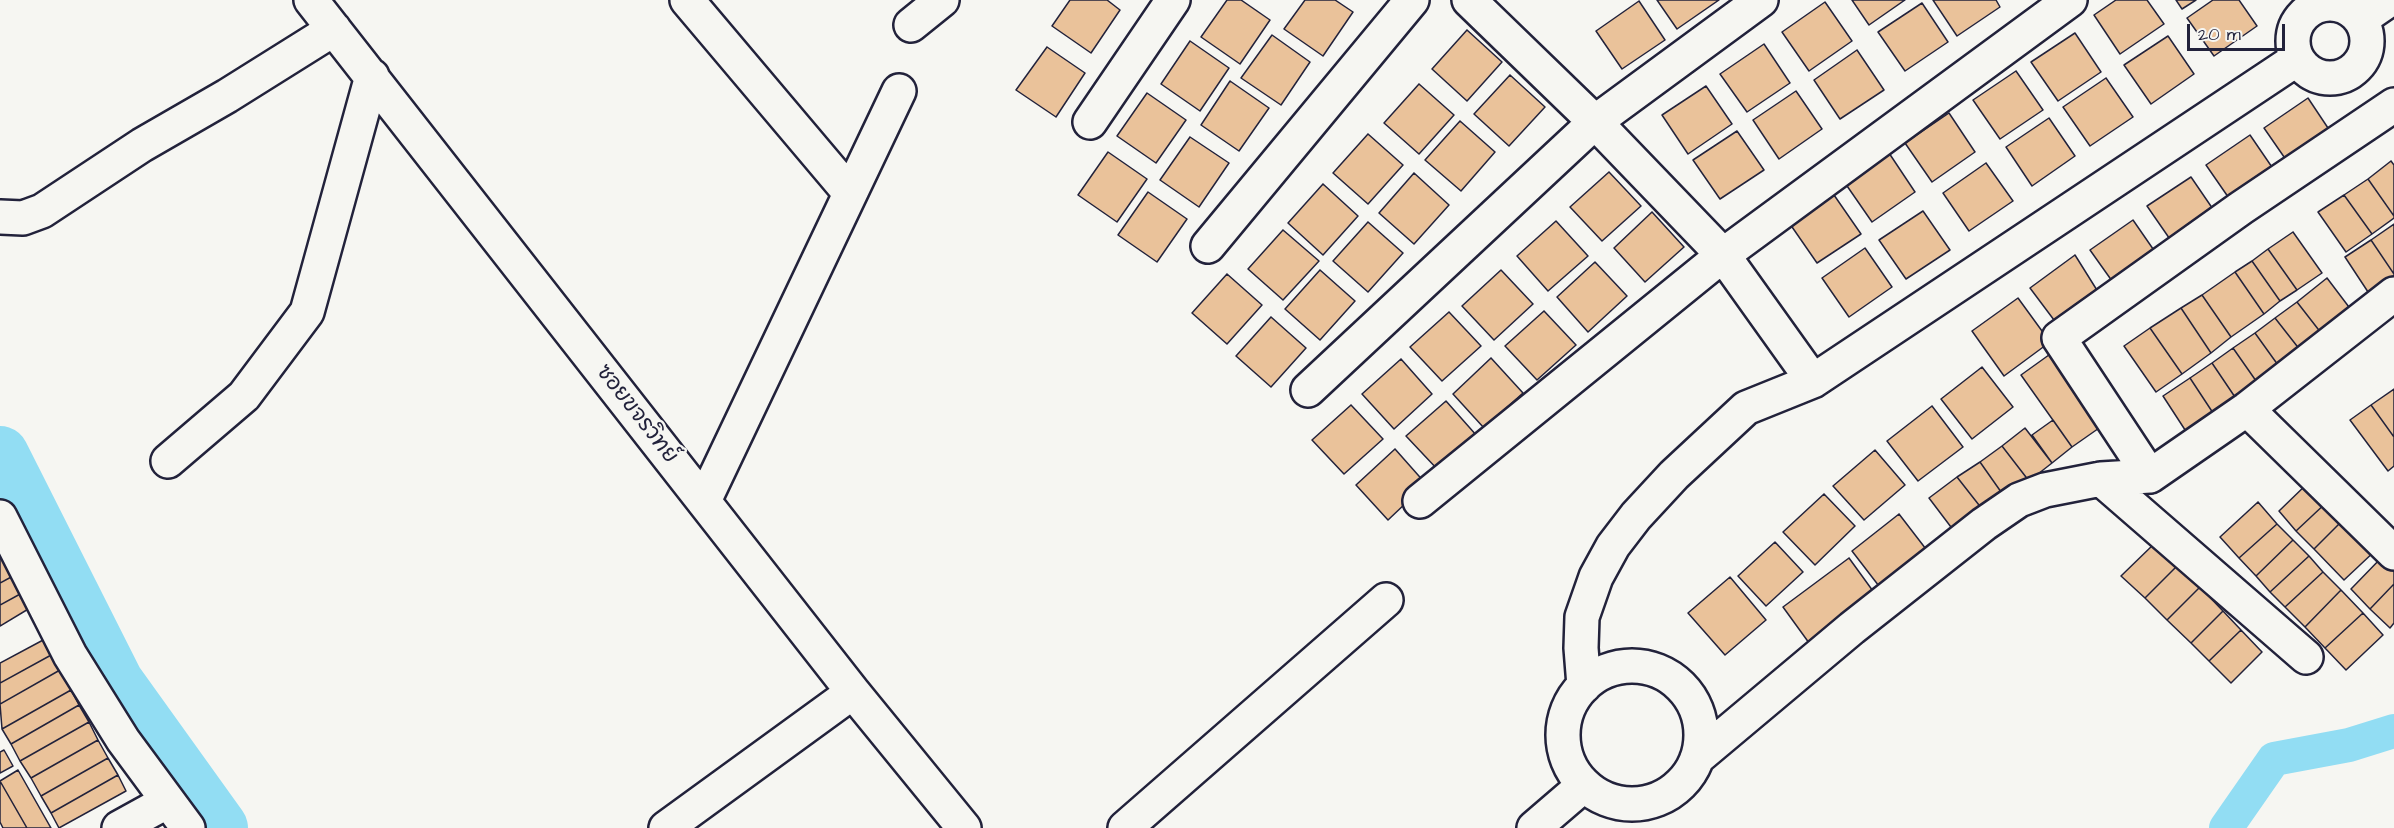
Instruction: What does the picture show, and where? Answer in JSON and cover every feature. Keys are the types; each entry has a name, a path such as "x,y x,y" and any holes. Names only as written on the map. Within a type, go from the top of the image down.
{"street":[{"name":"ซอยขจรวิทย์","path":"311,0 853,692 964,828"},
{"path":"687,0 850,193"},
{"path":"911,26 942,0"},
{"path":"1090,122 1173,0"},
{"path":"1208,246 1412,0"},
{"path":"1469,0 1595,122 1723,255 1813,381"},
{"path":"1308,390 1595,122 1761,0"},
{"path":"1420,501 1723,255 2070,0"},
{"path":"2361,19 2389,0"},
{"path":"2328,3 2341,5 2352,10 2361,19 2366,30 2367,48 2360,64 2351,73 2327,79 2315,76 2304,69 2293,47 2293,34 2301,6 2328,3"},
{"path":"0,217 23,218 42,211 142,145 227,96 334,29"},
{"path":"1584,686 1581,648 1582,617 1596,577 1613,546 1636,516 1674,475 1746,408 1813,381 2297,59"},
{"path":"168,461 244,396 307,312 372,76"},
{"path":"704,501 898,91"},
{"path":"2150,476 2059,338 2241,208 2394,105"},
{"path":"1697,758 1852,628 2010,506 2031,494 2101,479 2150,476 2247,409 2394,294"},
{"path":"2247,409 2394,553"},
{"path":"2101,479 2306,657"},
{"path":"0,517 70,655 123,740 188,828"},
{"path":"1125,828 1386,600"},
{"path":"1623,666 1647,667 1669,676 1686,691 1697,712 1702,734 1697,758 1686,778 1668,794 1646,803 1622,804 1601,797 1584,785 1571,767 1564,746 1564,724 1570,703 1584,686 1602,673 1623,666"},
{"path":"666,828 853,692"},
{"path":"1534,828 1584,785"},
{"path":"119,828 168,801"}],"building":[{"path":"1070,0 1107,0 1120,10 1091,53 1052,26"},
{"path":"1227,0 1241,0 1270,20 1240,64 1201,37"},
{"path":"1305,0 1335,0 1353,12 1323,56 1284,29"},
{"path":"1657,0 1719,0 1677,29"},
{"path":"1852,0 1905,0 1869,25"},
{"path":"1933,0 1996,0 2000,7 1957,36"},
{"path":"2116,0 2147,0 2164,24 2120,54 2094,15"},
{"path":"2176,0 2196,0 2182,9"},
{"path":"2213,0 2239,0 2257,26 2214,56 2187,18"},
{"path":"1639,1 1665,40 1622,69 1596,31"},
{"path":"1825,2 1852,41 1809,71 1782,32"},
{"path":"1922,3 1948,42 1905,71 1878,32"},
{"path":"1467,30 1502,62 1467,101 1432,69"},
{"path":"2075,33 2101,72 2058,101 2031,62"},
{"path":"1272,35 1310,62 1281,105 1241,78"},
{"path":"2168,36 2194,74 2151,104 2124,65"},
{"path":"1190,41 1229,68 1200,111 1161,84"},
{"path":"1764,44 1790,83 1747,112 1720,74"},
{"path":"1047,47 1085,73 1056,117 1016,90"},
{"path":"1857,50 1884,90 1840,119 1814,80"},
{"path":"2016,71 2043,110 2000,139 1973,100"},
{"path":"1510,75 1545,107 1509,146 1474,114"},
{"path":"2106,78 2133,117 2090,146 2063,107"},
{"path":"1230,81 1269,108 1239,151 1201,125"},
{"path":"1419,84 1454,115 1419,154 1384,123"},
{"path":"1706,86 1732,124 1688,154 1662,115"},
{"path":"1796,91 1822,129 1779,159 1753,120"},
{"path":"1147,93 1186,120 1156,163 1117,136"},
{"path":"2308,98 2334,137 2291,167 2264,128"},
{"path":"1949,113 1975,152 1932,182 1905,143"},
{"path":"2049,118 2075,156 2032,186 2006,147"},
{"path":"1460,121 1495,152 1461,191 1425,160"},
{"path":"1737,131 1764,170 1720,199 1693,160"},
{"path":"1368,134 1403,165 1368,204 1333,173"},
{"path":"2250,135 2276,173 2233,204 2206,165"},
{"path":"1190,137 1229,163 1199,207 1160,180"},
{"path":"1108,152 1147,179 1117,222 1078,195"},
{"path":"1889,153 1915,192 1872,222 1845,183"},
{"path":"2391,161 2394,165 2394,216 2368,179"},
{"path":"1986,163 2013,201 1969,231 1943,193"},
{"path":"1609,172 1641,206 1602,241 1570,207"},
{"path":"1414,173 1449,205 1414,244 1379,213"},
{"path":"2191,177 2217,215 2174,245 2147,206"},
{"path":"2368,179 2394,216 2372,234 2344,195"},
{"path":"1323,184 1358,216 1323,255 1288,223"},
{"path":"1148,192 1187,219 1157,262 1118,235"},
{"path":"1834,195 1861,234 1817,263 1790,224"},
{"path":"2344,195 2372,234 2346,252 2318,212"},
{"path":"1923,211 1950,250 1906,279 1879,240"},
{"path":"1652,212 1684,247 1645,282 1614,248"},
{"path":"2133,220 2160,259 2117,288 2090,250"},
{"path":"1556,221 1588,256 1548,291 1517,256"},
{"path":"1368,222 1403,253 1368,292 1333,261"},
{"path":"2394,224 2394,274 2371,240"},
{"path":"1283,230 1319,261 1283,300 1248,269"},
{"path":"2293,232 2322,273 2297,290 2268,249"},
{"path":"2371,240 2394,274 2394,282 2372,298 2345,257"},
{"path":"1865,248 1892,287 1849,317 1822,278"},
{"path":"2268,249 2297,290 2280,301 2252,261"},
{"path":"2075,255 2105,303 2060,328 2030,288"},
{"path":"2252,261 2280,301 2264,314 2235,272"},
{"path":"1595,262 1627,296 1588,332 1557,297"},
{"path":"1320,270 1355,301 1320,340 1285,309"},
{"path":"1501,270 1533,304 1494,340 1462,306"},
{"path":"2235,272 2264,314 2231,337 2202,295"},
{"path":"1227,274 1262,305 1227,344 1192,313"},
{"path":"2327,278 2355,315 2325,338 2297,302"},
{"path":"2202,295 2231,337 2211,353 2181,308"},
{"path":"2018,298 2050,342 2004,376 1972,331"},
{"path":"2297,302 2325,338 2304,355 2275,318"},
{"path":"2181,308 2211,353 2182,374 2150,328"},
{"path":"1544,311 1576,345 1537,380 1505,346"},
{"path":"1449,312 1481,346 1442,381 1410,347"},
{"path":"1271,317 1306,348 1271,387 1236,356"},
{"path":"2275,318 2304,355 2283,372 2255,333"},
{"path":"2150,328 2182,374 2156,392 2124,346"},
{"path":"2255,333 2283,372 2261,388 2233,348"},
{"path":"2060,347 2112,419 2072,447 2021,375"},
{"path":"2233,348 2261,388 2239,403 2212,363"},
{"path":"1491,358 1523,393 1484,428 1453,394"},
{"path":"1401,359 1432,394 1394,429 1362,394"},
{"path":"2212,363 2239,403 2217,419 2190,378"},
{"path":"1982,367 2013,407 1972,439 1941,399"},
{"path":"2190,378 2217,419 2189,436 2163,396"},
{"path":"2394,389 2394,437 2371,405"},
{"path":"1446,401 1477,436 1439,471 1406,436"},
{"path":"1351,405 1383,439 1344,474 1312,440"},
{"path":"2371,405 2394,437 2394,466 2388,471 2350,420"},
{"path":"1932,406 1963,447 1918,481 1887,441"},
{"path":"2053,420 2072,447 2052,463 2032,435"},
{"path":"2025,428 2052,463 2029,481 2002,446"},
{"path":"2002,446 2029,481 2006,499 1980,462"},
{"path":"1395,449 1426,484 1388,520 1356,485"},
{"path":"1875,450 1905,485 1864,520 1833,486"},
{"path":"1980,462 2006,499 1986,514 1957,477"},
{"path":"1957,477 1986,514 1957,535 1929,498"},
{"path":"2309,482 2328,501 2296,531 2279,511"},
{"path":"1824,494 1855,526 1815,565 1783,532"},
{"path":"2328,501 2346,517 2314,549 2296,531"},
{"path":"2258,502 2277,524 2239,558 2220,537"},
{"path":"1899,514 1929,553 1882,590 1852,551"},
{"path":"2346,517 2377,549 2344,580 2314,549"},
{"path":"2277,524 2293,540 2256,576 2239,558"},
{"path":"2293,540 2309,556 2270,592 2256,576"},
{"path":"1775,542 1803,572 1766,606 1738,576"},
{"path":"2156,542 2178,565 2145,598 2121,576"},
{"path":"2384,555 2394,564 2394,584 2370,609 2351,589"},
{"path":"2309,556 2323,572 2285,607 2270,592"},
{"path":"2,558 13,576 0,583 0,559"},
{"path":"1849,558 1878,598 1812,647 1783,607"},
{"path":"2178,565 2200,587 2167,620 2145,598"},
{"path":"2323,572 2341,590 2305,627 2285,607"},
{"path":"13,576 22,593 0,605 0,583"},
{"path":"1730,577 1766,620 1725,655 1688,613"},
{"path":"2394,584 2394,623 2390,628 2370,609"},
{"path":"2200,587 2223,611 2191,643 2167,620"},
{"path":"2341,590 2363,613 2325,648 2305,627"},
{"path":"22,593 30,608 0,626 0,605"},
{"path":"2223,611 2241,630 2209,661 2191,643"},
{"path":"2363,613 2383,635 2346,670 2325,648"},
{"path":"2241,630 2262,652 2231,683 2209,661"},
{"path":"45,639 53,654 0,683 0,663"},
{"path":"53,654 60,670 0,704 0,683"},
{"path":"60,670 71,690 2,729 0,704"},
{"path":"71,690 79,705 11,744 2,729"},
{"path":"79,705 89,722 20,761 11,744"},
{"path":"89,722 98,740 31,778 20,761"},
{"path":"98,740 108,758 41,796 31,778"},
{"path":"4,750 13,766 0,773 0,752"},
{"path":"108,758 118,775 51,813 41,796"},
{"path":"18,770 51,828 27,828 0,781"},
{"path":"118,775 126,791 59,828 51,813"},
{"path":"0,781 27,828 3,828 0,822"}],"waterway":[{"path":"0,455 115,683 219,828"},
{"path":"2226,828 2274,759 2349,745 2394,731"}]}
